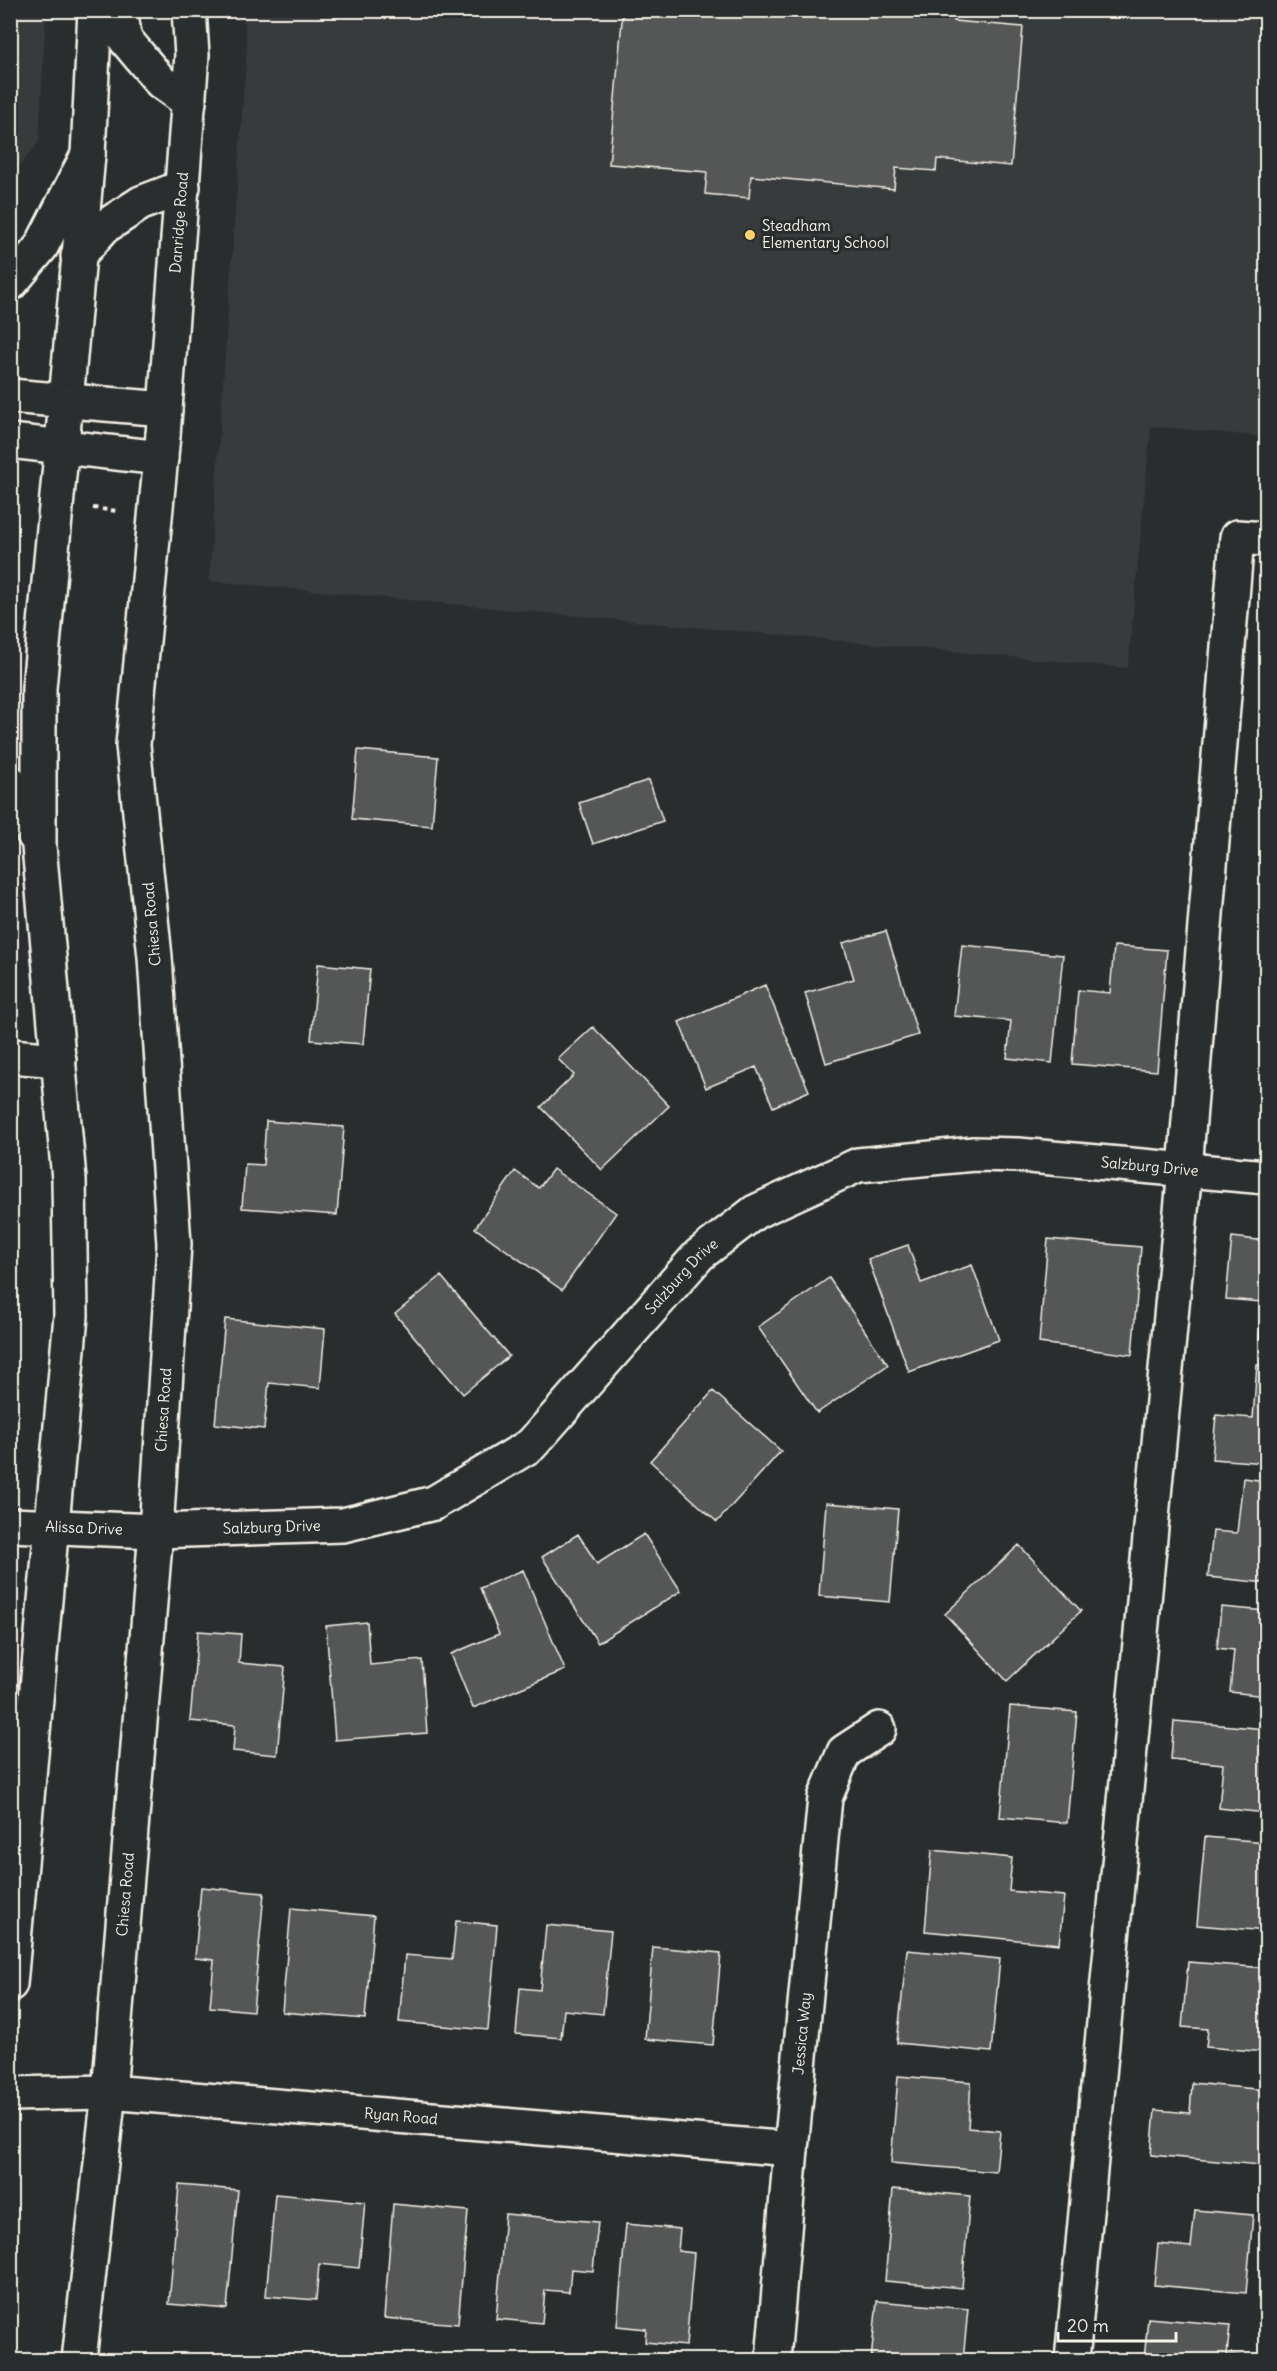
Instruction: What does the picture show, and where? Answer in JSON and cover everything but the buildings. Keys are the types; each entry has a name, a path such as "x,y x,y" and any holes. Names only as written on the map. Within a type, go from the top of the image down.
{"main road":[{"path":"10,1984 71,1316 69,1179 39,846 39,688 88,155 95,10"},
{"path":"120,10 125,39 161,82 189,102"},
{"name":"Danridge Road","path":"163,434 192,55 189,10"},
{"path":"10,284 41,247 88,155"},
{"path":"78,256 104,227 141,203 183,187"},
{"path":"10,396 66,401 163,434"},
{"path":"10,441 62,447 163,434"},
{"name":"Chiesa Road","path":"79,2361 110,2092 156,1532 174,1244 155,957 134,745 163,434"},
{"path":"1072,2361 1185,1169 1237,537 1266,539"},
{"path":"10,782 39,846"},
{"path":"10,1056 59,1060"},
{"name":"Salzburg Drive","path":"156,1532 344,1525 434,1503 531,1445 699,1255 755,1212 858,1165 974,1154 1018,1155 1266,1177"},
{"name":"Alissa Drive","path":"10,1525 156,1532"},
{"name":"Jessica Way","path":"773,2361 790,2149 825,1798 844,1752 879,1729"},
{"name":"Ryan Road","path":"10,2094 110,2092 790,2149"}],"shaded area":[{"path":"11,10 46,11 39,142 11,177"},
{"name":"Steadham Elementary School","path":"243,11 1266,11 1266,437 1151,426 1128,668 209,581 247,44"}],"place":[{"name":"Steadham Elementary School","path":"750,235"}]}
